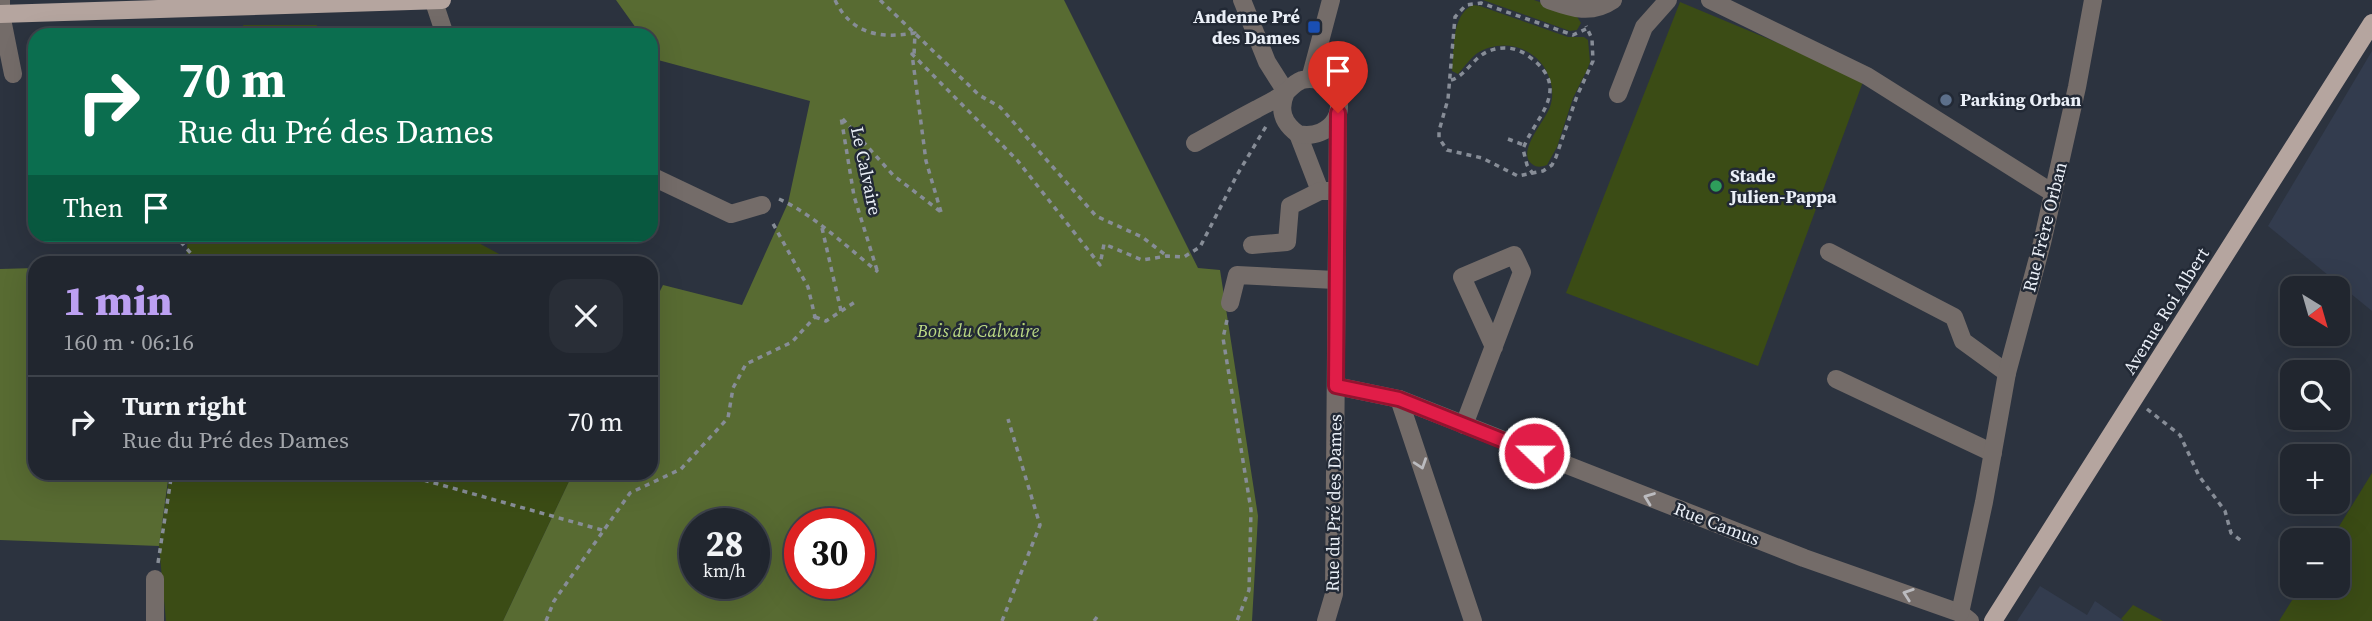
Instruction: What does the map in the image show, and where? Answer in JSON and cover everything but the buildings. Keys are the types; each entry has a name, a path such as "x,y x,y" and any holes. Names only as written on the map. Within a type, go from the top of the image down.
{"main road":[{"path":"1,9 438,1"},
{"name":"Avenue Roi Albert","path":"1993,621 2372,23"}],"street":[{"path":"1242,0 1284,96 1284,119 1303,135 1331,186 1290,206 1287,242 1252,245"},
{"path":"1310,79 1331,0"},
{"path":"1549,0 1576,10 1604,6 1613,0"},
{"path":"1618,94 1644,27 1668,0"},
{"path":"1710,0 1867,76 2053,193"},
{"name":"Rue Frère Orban","path":"1965,617 2007,373 2053,193 2093,0"},
{"path":"438,1 444,28"},
{"path":"1,9 13,74"},
{"path":"1195,144 1284,96 1301,80 1320,81 1329,86 1338,103 1338,113 1327,130 1318,135 1303,135"},
{"name":"Rue du Pré des Dames","path":"1326,621 1334,594 1336,386 1331,186 1338,113"},
{"path":"658,179 731,214 762,205"},
{"path":"1829,252 1954,317 1963,341 2007,373"},
{"path":"1464,425 1494,347 1522,272 1514,255 1462,277 1494,347"},
{"path":"1230,303 1237,275 1335,280"},
{"path":"1836,379 1993,453"},
{"name":"Rue Camus","path":"1336,386 1399,399 1804,558 1965,617"},
{"path":"1399,399 1474,621"},
{"path":"155,579 155,621"}],"path":[{"path":"835,0 855,27 870,33 900,36 915,33"},
{"path":"880,0 979,95 1000,107 1096,216 1142,237 1167,256"},
{"path":"1586,29 1573,35 1481,3 1471,3 1455,16 1448,99 1438,131 1441,144 1447,150 1482,158 1513,175 1543,172 1552,165 1593,61 1592,39 1586,29 1588,10"},
{"path":"915,33 914,56 1017,160 1100,265 1104,244 1142,260 1167,256 1184,257 1200,247 1237,175 1284,96"},
{"path":"1450,80 1457,78 1481,55 1495,49 1516,49 1533,60 1545,75 1549,93 1544,114 1524,145 1523,156 1533,174"},
{"name":"Le Calvaire","path":"762,205 778,198 788,203 878,272 854,196 841,117 893,175 942,212 926,161 912,54 914,56"},
{"path":"1508,139 1524,145"},
{"path":"762,205 808,288 815,317"},
{"path":"822,227 841,311"},
{"path":"181,242 193,256"},
{"path":"815,317 826,321 858,300"},
{"path":"1230,303 1223,338 1251,510 1249,590 1237,621"},
{"path":"658,480 681,469 728,418 733,388 746,364 792,342 815,317"},
{"path":"2134,399 2180,435 2199,477 2225,511 2231,533 2243,542"},
{"path":"1002,621 1040,525 1008,419"},
{"path":"155,579 171,480"},
{"path":"424,480 603,530"},
{"path":"546,621 554,601 630,493 658,480"}],"shaded area":[{"path":"2372,51 2372,311 2350,293 2350,276 2329,276 2268,226"},
{"path":"2040,586 2087,615 2095,601 2124,621 2017,621"}],"green space":[{"name":"Bois du Calvaire","path":"616,0 1064,0 1198,268 1220,270 1258,516 1252,621 503,621 570,480 658,480 658,295 663,285 742,305 788,203 810,101 658,60 658,28 636,28"},
{"path":"1483,0 1534,0 1576,15 1581,23 1577,30 1570,31"},
{"name":"Stade Julien-Pappa","path":"1680,2 1864,79 1758,366 1566,293"},
{"path":"1473,5 1568,37 1584,37 1588,40 1590,62 1573,98 1557,147 1547,165 1539,167 1532,164 1527,152 1550,107 1552,97 1550,80 1538,60 1520,48 1498,46 1476,54 1458,74 1452,71 1457,25 1466,10"},
{"path":"243,25 317,25 317,28 243,28"},
{"path":"187,242 477,242 503,256 186,256"},
{"path":"28,268 28,480 168,480 159,546 0,540 0,269"},
{"path":"2372,473 2372,621 2279,621 2293,598 2350,598 2350,528 2338,528 2347,514 2350,514 2350,509"},
{"path":"169,480 570,480 503,621 166,621 159,546"},
{"path":"2133,605 2163,621 2121,619"}],"place":[{"name":"Andenne Pré des Dames","path":"1314,27"},
{"name":"Parking Orban","path":"1946,100"},
{"name":"Stade Julien-Pappa","path":"1716,186"}],"route":[{"path":"1338,113 1336,386 1399,399 1534,453"}]}
